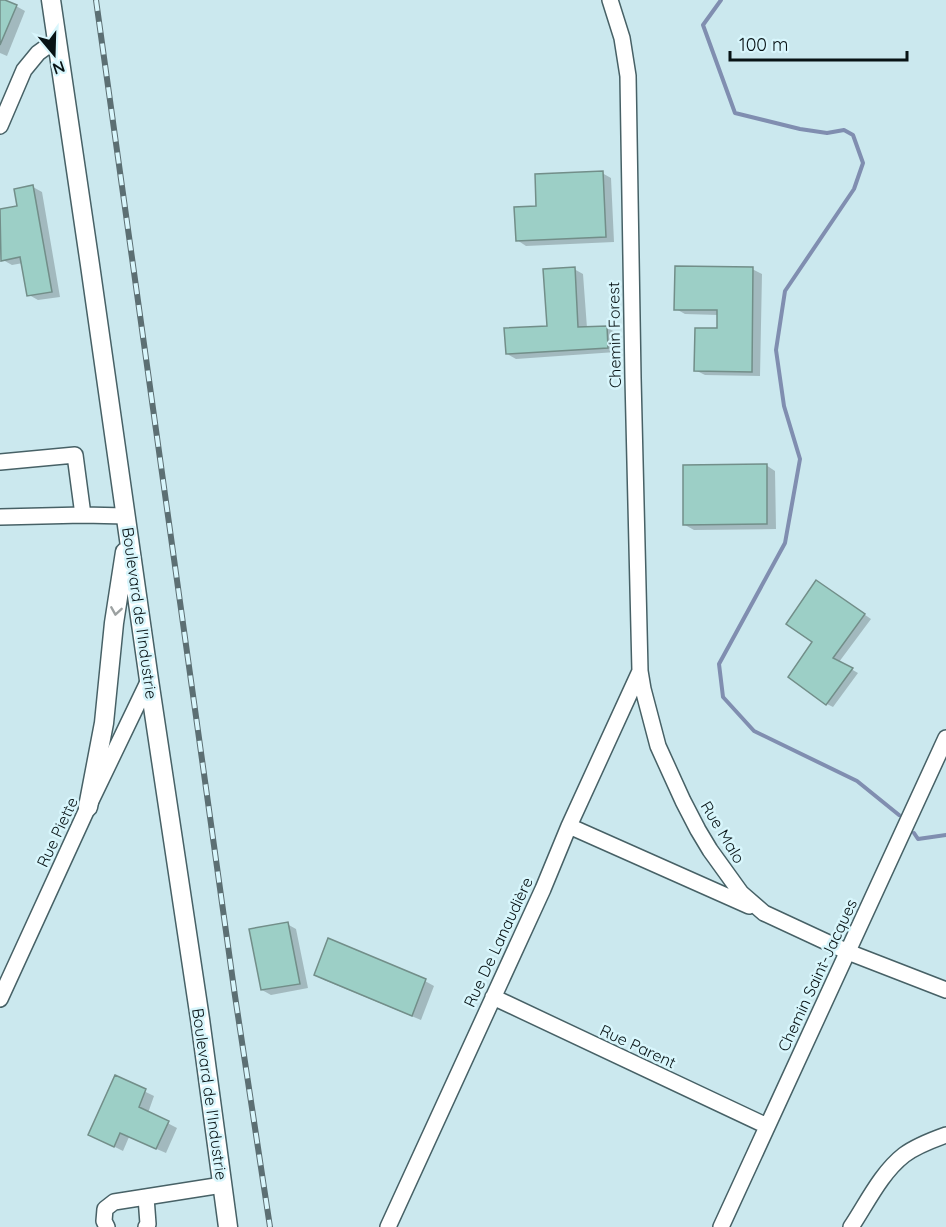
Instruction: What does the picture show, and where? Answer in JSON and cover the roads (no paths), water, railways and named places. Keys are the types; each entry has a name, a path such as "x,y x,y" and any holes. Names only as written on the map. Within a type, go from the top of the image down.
{"main road":[{"name":"Boulevard de l'Industrie","path":"51,0 200,1019 228,1227"},
{"path":"88,807 104,723 127,524"}],"street":[{"name":"Chemin Forest","path":"610,0 622,38 628,76 640,671"},
{"path":"0,126 24,70 38,53 56,40"},
{"path":"0,462 75,455 83,515"},
{"path":"0,516 83,515 127,524"},
{"name":"Rue De Lanaudière","path":"388,1227 640,671"},
{"name":"Rue Malo","path":"640,671 658,746 683,801 710,850 741,893 764,913 848,952 946,990"},
{"name":"Rue Piette","path":"0,999 149,680"},
{"name":"Chemin Saint-Jacques","path":"721,1227 946,738"},
{"path":"569,826 764,913"},
{"name":"Rue Parent","path":"493,997 767,1126"},
{"path":"851,1227 885,1173 904,1155 946,1135"},
{"path":"107,1227 104,1221 105,1209 114,1202 222,1185"},
{"path":"146,1197 148,1224 146,1227"}],"waterway":[{"path":"721,0 703,25 735,113 800,129 827,133 844,130 853,135 863,163 854,189 785,291 776,350 784,406 800,459 785,543 719,664 723,697 754,731 857,781 899,815"},
{"path":"914,833 918,839 946,835"}],"railway":[{"path":"96,0 235,996 270,1227"}]}
